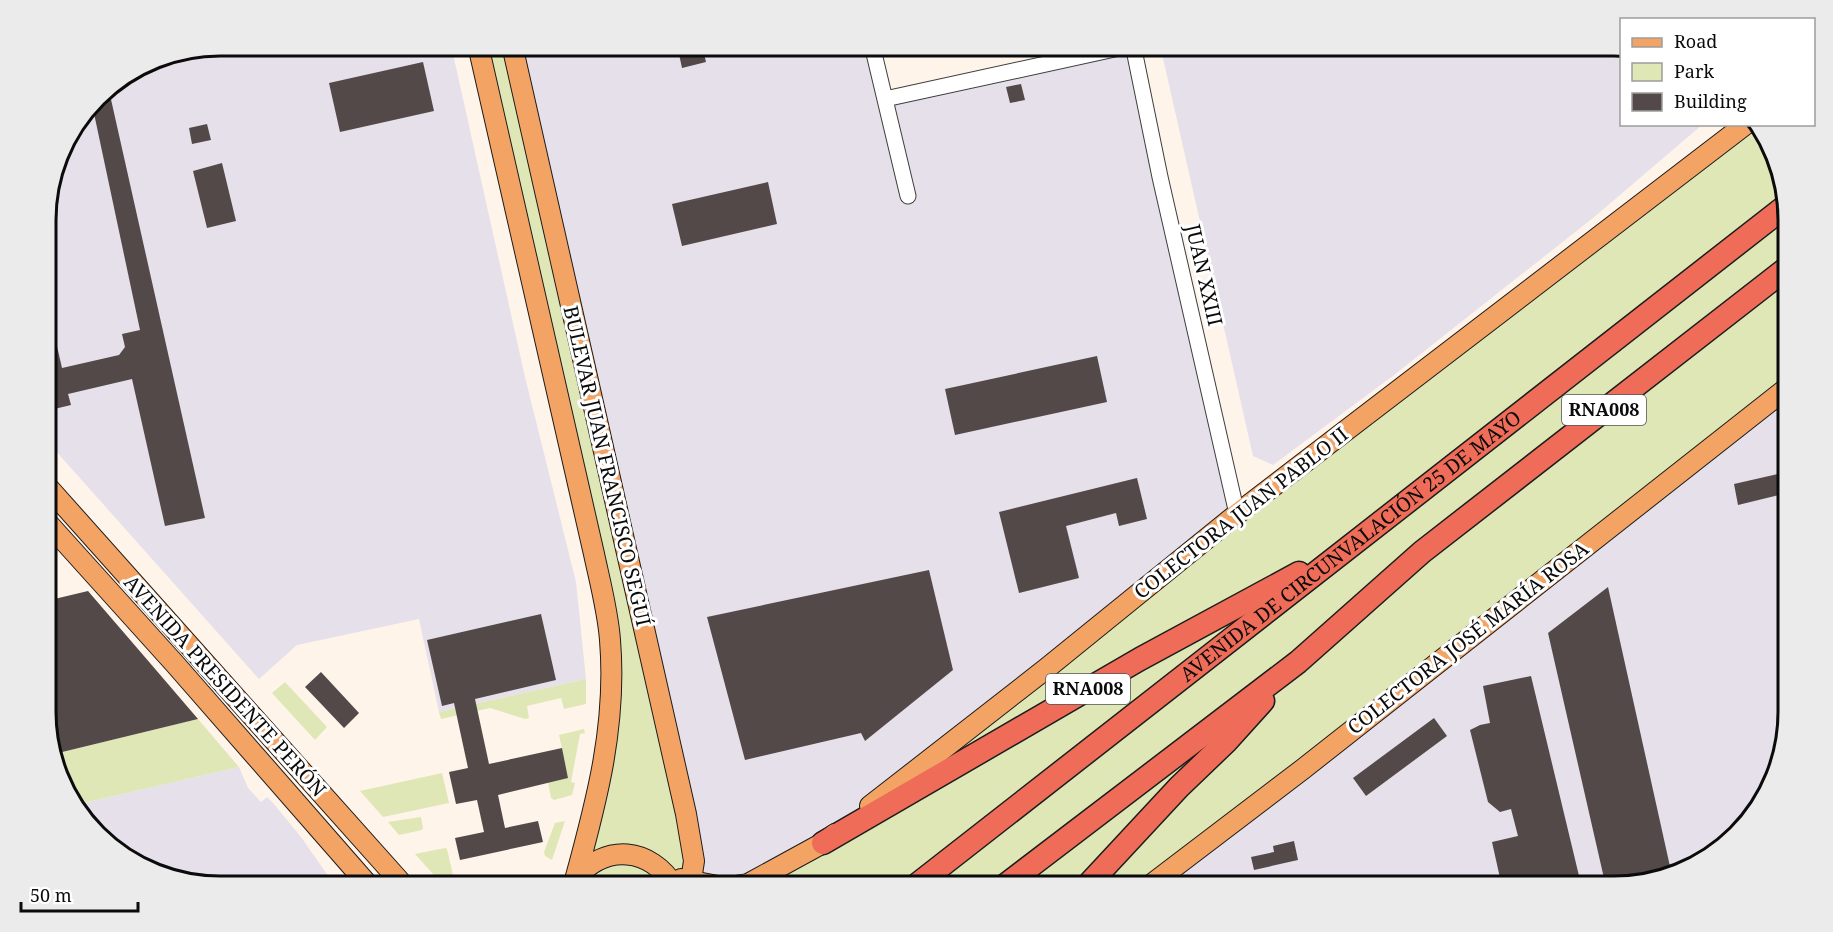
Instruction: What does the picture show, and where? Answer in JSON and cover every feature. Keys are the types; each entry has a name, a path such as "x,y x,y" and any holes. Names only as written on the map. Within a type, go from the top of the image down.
{"highway":[{"name":"AVENIDA DE CIRCUNVALACIÓN 25 DE MAYO","path":"928,876 1777,212"},
{"name":"RNA008","path":"1017,876 1298,662 1422,552 1778,275"},
{"name":"RNA008","path":"823,843 1140,659 1356,543"},
{"path":"1096,876 1179,787 1227,741 1298,662"}],"main road":[{"name":"BULEVAR JUAN FRANCISCO SEGUÍ","path":"481,56 594,554 610,639 612,692 606,749 597,803 575,876"},
{"name":"BULEVAR JUAN FRANCISCO SEGUÍ","path":"514,56 686,814 694,861 685,876"},
{"name":"COLECTORA JUAN PABLO II","path":"763,876 823,843 1047,668 1237,514 1743,126"},
{"name":"COLECTORA JOSÉ MARÍA ROSA","path":"1162,876 1778,395"},
{"name":"AVENIDA PRESIDENTE PERÓN","path":"56,495 395,876"},
{"name":"AVENIDA PRESIDENTE PERÓN","path":"56,532 360,876"},
{"path":"580,876 593,862 618,854 645,859 671,876"}],"street":[{"path":"875,56 908,196"},
{"path":"885,99 1082,56"},
{"name":"JUAN XXIII","path":"1135,56 1162,189 1237,514"}],"shaded area":[{"path":"211,56 453,56 525,377 576,582 586,679 439,712 419,619 297,645 259,679 56,451 56,209 61,177 72,147 96,111 128,83 156,68"},
{"path":"514,56 875,56 885,99 1082,56 1135,56 1237,514 823,843 763,876 691,876"},
{"path":"1162,56 1620,56 1620,126 1701,126 1593,218 1394,375 1273,465 1253,456"},
{"path":"1778,395 1778,712 1776,734 1772,755 1761,785 1737,821 1722,836 1686,860 1666,868 1624,876 1162,876"},
{"path":"239,767 248,788 261,802 267,797 273,803 328,876 220,876 177,871 147,860 128,849 96,821 83,803"}],"green space":[{"path":"480,56 514,56 691,876 574,876 597,803 610,639"},
{"path":"1745,126 1748,126 1765,157 1776,198 1778,395 1162,876 752,876 823,843"},
{"path":"586,679 586,704 564,709 561,698 527,706 529,718 525,719 490,708 441,719 439,712"},
{"path":"285,682 327,727 315,740 272,693"},
{"path":"198,719 239,767 83,803 68,775 61,752"},
{"path":"584,729 585,733 580,734 571,782 575,783 572,795 554,800 551,798 548,782 568,777 559,735"},
{"path":"442,773 449,803 383,817 360,791"},
{"path":"421,817 422,830 399,835 388,822"},
{"path":"565,821 552,860 545,856 544,852 555,823"},
{"path":"447,849 453,875 435,876 415,854"}],"building":[{"path":"679,56 705,56 706,62 682,68"},
{"path":"423,62 434,111 340,132 329,83"},
{"path":"1021,84 1025,100 1010,103 1006,87"},
{"path":"110,97 205,518 165,526 132,379 68,394 71,405 56,409 56,342 62,368 119,355 125,347 122,334 140,330 94,114"},
{"path":"207,124 211,140 192,144 189,128"},
{"path":"222,163 236,221 207,228 193,171"},
{"path":"768,182 777,224 682,246 672,204"},
{"path":"1097,356 1107,402 955,435 945,389"},
{"path":"1778,474 1778,495 1738,505 1734,484"},
{"path":"1137,478 1147,519 1119,526 1116,513 1066,526 1079,578 1019,593 999,512"},
{"path":"929,570 953,670 865,741 861,733 745,760 707,617"},
{"path":"1608,587 1670,866 1645,873 1603,876 1548,633"},
{"path":"88,591 198,719 61,752 56,712 56,599"},
{"path":"541,614 556,680 475,699 489,764 562,748 568,778 498,795 505,828 538,821 543,842 460,860 455,838 484,832 477,800 456,804 449,772 468,768 454,703 442,706 427,640"},
{"path":"321,672 359,713 344,728 305,687"},
{"path":"1531,676 1579,876 1500,876 1492,842 1518,836 1511,809 1500,812 1488,802 1470,730 1490,723 1483,686"},
{"path":"1434,718 1447,736 1366,796 1353,778"},
{"path":"1294,841 1298,860 1254,870 1251,857 1274,852 1273,846"}]}
